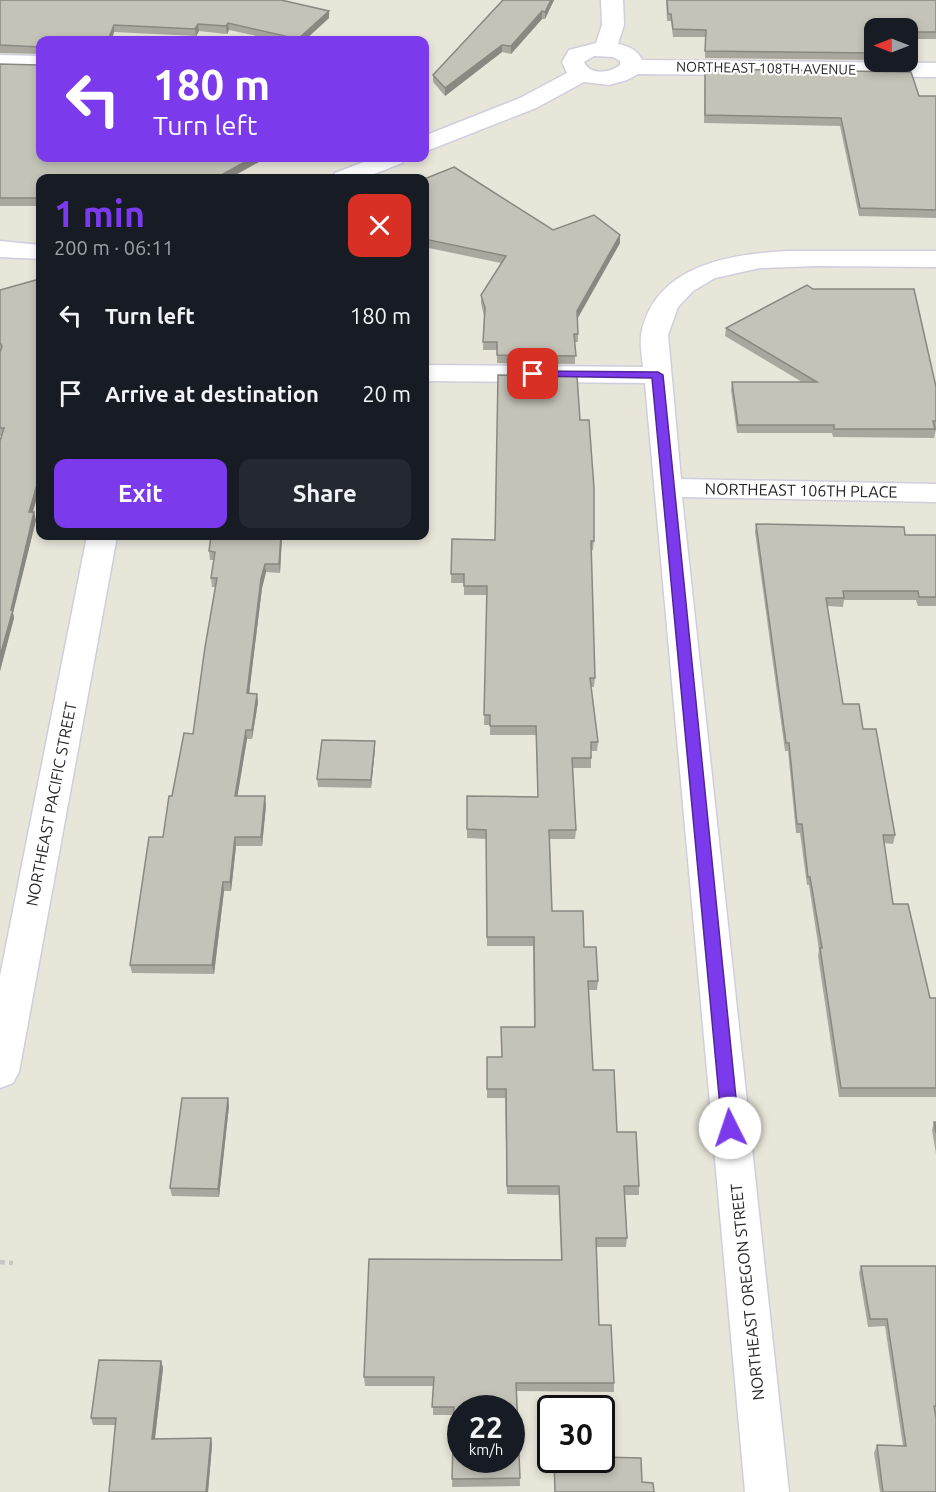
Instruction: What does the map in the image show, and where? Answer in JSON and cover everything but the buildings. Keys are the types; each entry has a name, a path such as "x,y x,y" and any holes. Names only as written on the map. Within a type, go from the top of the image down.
{"street":[{"path":"605,49 614,25 612,0"},
{"path":"605,49 626,53 632,67 623,75 596,77 583,74 573,65 575,57 584,52 605,49"},
{"path":"0,62 36,63"},
{"name":"NORTHEAST 108TH AVENUE","path":"632,67 936,70"},
{"path":"429,143 528,103 583,74"},
{"path":"354,174 384,162"},
{"path":"0,249 36,252"},
{"name":"NORTHEAST OREGON STREET","path":"767,1492 667,488 655,329 667,302 686,282 731,264 759,259 936,259"},
{"path":"429,373 658,375"},
{"name":"NORTHEAST 106TH PLACE","path":"667,488 936,493"},
{"name":"NORTHEAST PACIFIC STREET","path":"0,1072 101,540"}],"path":[{"path":"0,1262 14,1263"}],"route":[{"path":"533,374 658,375 730,1128"}]}
